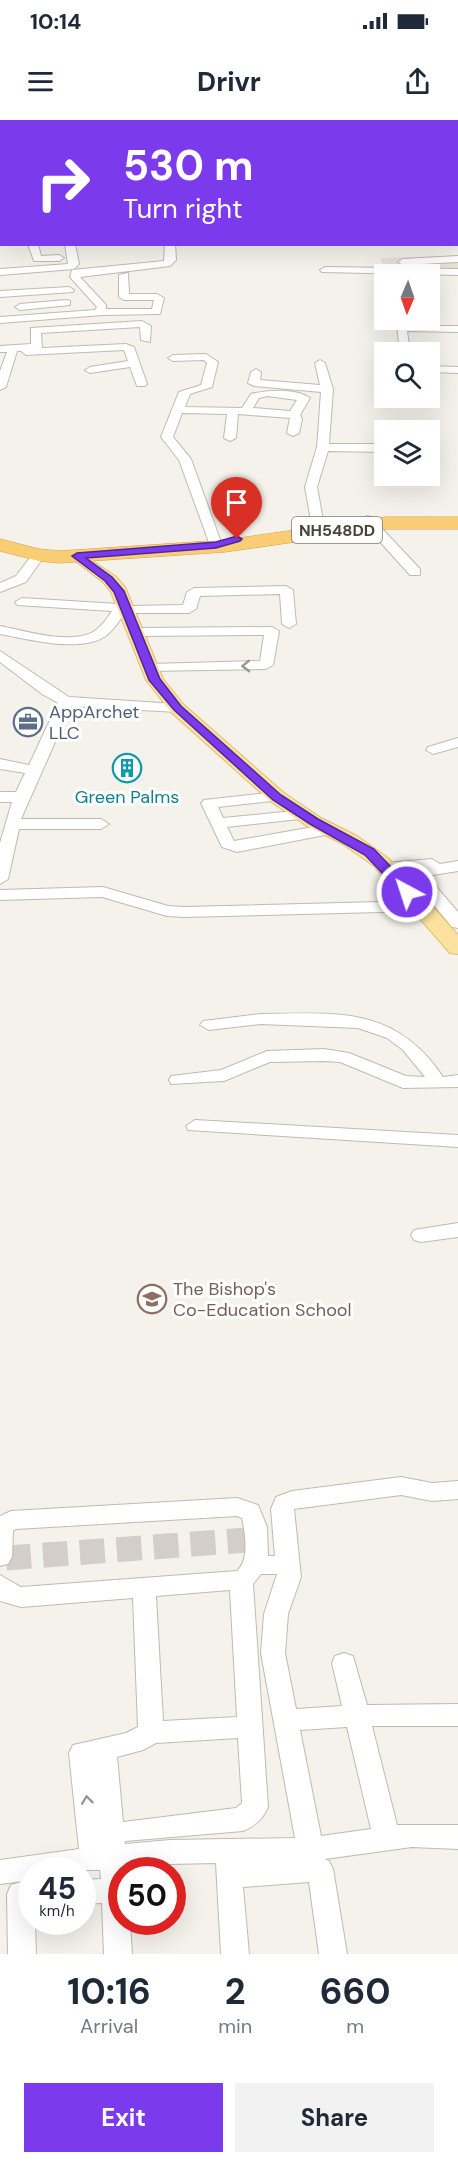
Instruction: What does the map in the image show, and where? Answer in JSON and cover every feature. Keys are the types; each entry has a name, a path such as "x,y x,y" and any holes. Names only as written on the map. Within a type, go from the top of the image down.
{"highway":[{"name":"NH548DD","path":"216,545 221,542 318,526 458,521"},
{"name":"NH548DD","path":"0,545 39,555 77,556 216,545 368,523"}],"main road":[{"path":"77,556 113,584 160,688 177,708 277,797 303,815 369,852 387,868 458,948"}],"street":[{"path":"34,246 37,259 72,257"},
{"path":"0,272 71,267 70,246"},
{"path":"101,312 102,307 75,277 76,272 167,264 171,260 170,246"},
{"path":"29,270 33,282"},
{"path":"325,270 458,272"},
{"path":"0,320 89,315 101,312 156,312 160,300 157,297 124,297 124,275"},
{"path":"0,294 69,290"},
{"path":"10,307 33,309 47,305 52,313 64,312 63,304"},
{"path":"37,346 35,330 57,328 144,325 146,340"},
{"path":"0,351 61,345 57,328"},
{"path":"403,342 401,328 458,329"},
{"path":"83,348 94,385"},
{"path":"0,351 128,348 138,367 141,384"},
{"path":"0,387 12,352"},
{"path":"173,358 206,357 212,360 206,387 185,387 179,410 167,437 185,459 197,498 216,545"},
{"path":"318,526 311,487 323,447 327,389 320,363"},
{"path":"90,370 130,364"},
{"path":"440,369 458,369"},
{"path":"256,372 254,383 327,389"},
{"path":"246,411 255,396 267,393 304,398 294,415 296,419 293,433"},
{"path":"179,410 246,411 294,415"},
{"path":"230,438 233,411"},
{"path":"323,447 374,448"},
{"path":"368,523 415,572"},
{"path":"0,588 21,579 39,555"},
{"path":"129,616 189,609 194,592 286,590 289,624"},
{"path":"22,602 220,630 271,629 268,664 150,668"},
{"path":"0,630 38,637 86,638 101,633 129,616 166,613 191,613 196,616 197,624"},
{"path":"220,630 220,646"},
{"path":"0,655 46,691 66,701 177,708"},
{"path":"0,879 22,797 66,701"},
{"path":"433,750 458,742"},
{"path":"0,764 34,770"},
{"path":"0,797 22,797"},
{"path":"277,797 209,803 228,844 237,847 330,830"},
{"path":"217,823 303,815"},
{"path":"13,824 101,824"},
{"path":"387,868 412,864 434,865"},
{"path":"458,866 417,873 458,923"},
{"path":"0,895 110,893 160,909 184,912 420,906"},
{"path":"209,1025 256,1019 370,1023 411,1046 425,1062 438,1083"},
{"path":"178,1080 224,1075 267,1057 324,1055 343,1057 403,1082 458,1081"},
{"path":"195,1126 458,1141"},
{"path":"422,1235 458,1230"},
{"path":"310,1849 288,1720 273,1653 273,1632 289,1577 282,1509 284,1503 292,1500 401,1486 432,1492 458,1490"},
{"path":"2,1558 2,1527 11,1520 237,1507 250,1511 254,1517 248,1573 250,1727 255,1807 243,1819 129,1832"},
{"path":"0,1584 6,1593 21,1597 144,1586 248,1573 289,1565"},
{"path":"144,1586 151,1732"},
{"path":"344,1663 387,1839"},
{"path":"288,1720 357,1716 458,1715"},
{"path":"108,1871 103,1858 103,1748 133,1745 151,1732 250,1727"},
{"path":"228,1863 310,1849 412,1836 458,1837"},
{"path":"96,1861 103,1858 320,1869 333,1954"},
{"path":"228,1863 235,1954"},
{"path":"0,1872 18,1880"},
{"path":"22,1935 22,1954"},
{"path":"117,1935 118,1954"}],"shaded area":[{"path":"458,256 458,268 440,268 440,264 383,264 380,258"}],"tunnel":[{"path":"6,1558 247,1540"}],"place":[{"name":"AppArchet LLC","path":"28,722"},
{"name":"Green Palms","path":"127,768"},
{"name":"The Bishop's Co-Education School","path":"152,1299"}],"route":[{"path":"237,539 216,545 77,556 109,579 118,591 128,610 155,680 177,708 289,806 369,852 387,868 407,892"}]}
